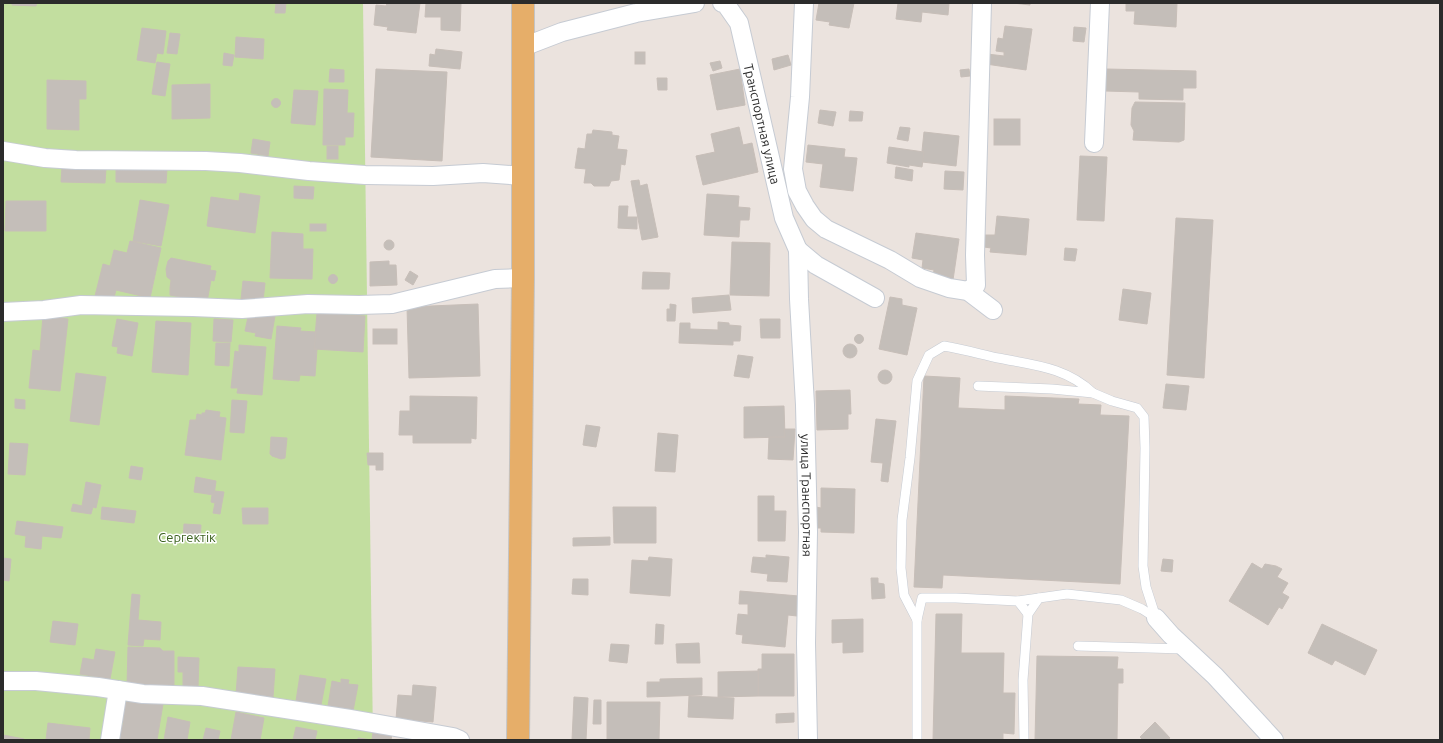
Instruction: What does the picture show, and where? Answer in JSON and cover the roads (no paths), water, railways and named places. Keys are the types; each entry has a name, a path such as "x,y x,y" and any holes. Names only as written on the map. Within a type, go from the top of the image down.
{"main road":[{"path":"518,740 523,278 523,3"}],"street":[{"path":"523,47 562,32 622,17 695,3"},
{"name":"Транспортная улица","path":"722,3 725,3 739,23 784,218 798,250"},
{"path":"804,3 800,97 793,169 797,191 802,201 814,219 826,229 890,260 920,278 949,288 968,291 993,310"},
{"path":"968,291 976,284 975,255 982,3"},
{"path":"1094,143 1100,3"},
{"path":"3,151 45,158 240,163 309,171 365,175 433,176 483,173 523,176"},
{"path":"798,250 816,265 875,298"},
{"name":"улица Транспортная","path":"798,250 799,299 805,405 808,532 806,642 808,740"},
{"path":"3,312 44,310 81,305 242,309 308,304 392,304 495,279 523,278"},
{"path":"1156,618 1185,649 1215,676 1274,740"},
{"path":"3,681 36,681 143,694 202,696 350,719 453,737 460,740"},
{"path":"110,740 118,690"}],"lane":[{"path":"917,620 904,595 901,568 902,520 910,458 917,381 929,355 944,346 1030,363 1065,374 1083,384 1092,393"},
{"path":"978,386 1052,389 1092,393 1112,401 1137,408 1144,418 1145,448 1143,566 1146,587 1156,618"},
{"path":"904,595 922,598 1018,601 1067,594 1121,600 1142,609 1156,618"},
{"path":"917,740 917,620 922,598"},
{"path":"1024,740 1023,680 1028,614 1039,598"},
{"path":"1018,601 1028,614"},
{"path":"1078,646 1185,649"}],"park label":[{"name":"Сергектік","path":"187,537"}]}
